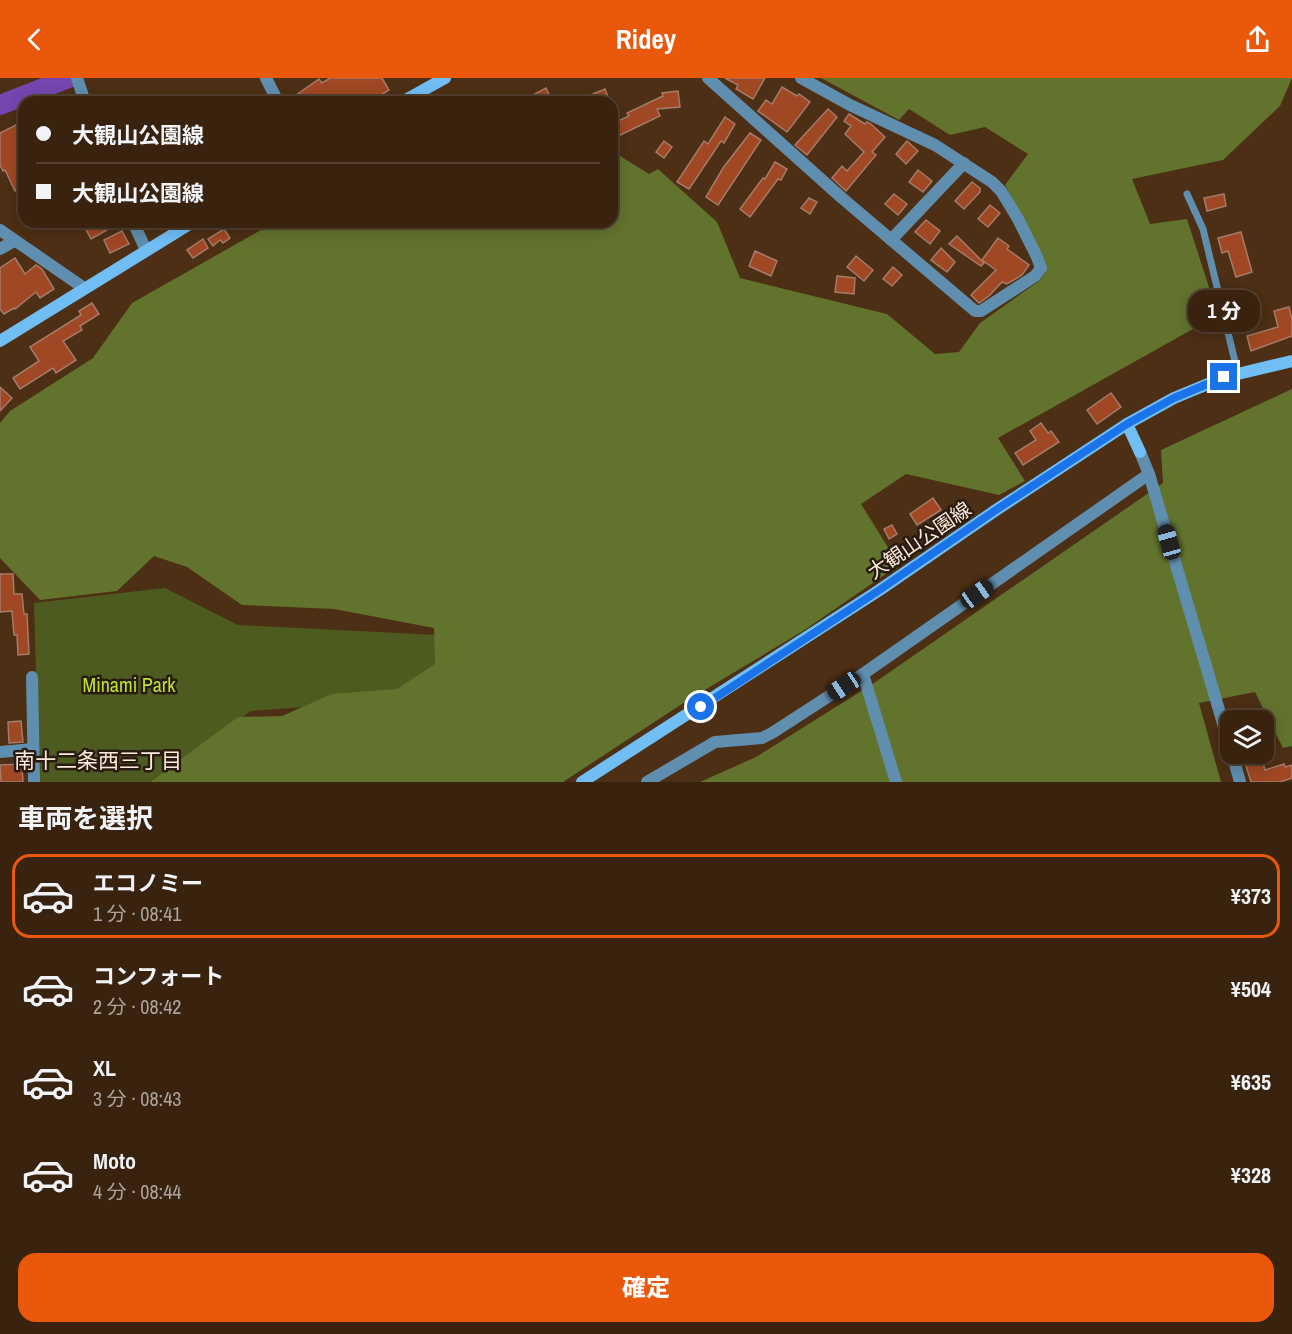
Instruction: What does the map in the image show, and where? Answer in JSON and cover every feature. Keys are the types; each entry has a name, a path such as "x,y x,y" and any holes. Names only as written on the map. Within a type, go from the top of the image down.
{"main road":[{"path":"413,96 445,78"},
{"path":"0,341 183,228"},
{"name":"大観山公園線","path":"582,782 753,673 1127,424 1174,398 1224,377 1292,361"},
{"path":"1127,424 1140,452"}],"street":[{"path":"77,78 83,96"},
{"path":"266,78 275,96"},
{"path":"708,78 975,311 981,311 1035,276 1041,268 1037,256 1000,191 992,182 928,141 850,105 801,78"},
{"path":"891,240 964,163"},
{"path":"136,228 146,250"},
{"path":"0,230 84,288"},
{"path":"0,249 14,241"},
{"path":"1140,452 1149,474 1220,713"},
{"path":"647,782 715,742 767,736 863,674 1149,474"},
{"path":"863,674 896,782"},
{"path":"32,677 34,782"},
{"path":"0,752 33,749"},
{"path":"1235,764 1240,782"}],"lane":[{"path":"1187,194 1203,229 1238,374"}],"green space":[{"path":"821,78 1292,78 1280,106 1223,160 1132,179 1150,224 1187,219 1218,315 998,438 1025,481 999,495 906,474 861,504 899,565 803,631 688,700 563,782 150,782 238,717 282,716 332,694 397,689 435,664 434,628 334,609 242,605 187,567 154,556 117,591 40,600 0,558 0,423 10,411 93,358 132,303 262,228 618,228 618,155 649,174 658,169 717,222 740,278 887,314 935,354 959,352 980,323 1039,281 1045,273 1042,255 1005,185 1028,154 985,127 950,135 909,109 899,120"},
{"path":"1292,389 1292,746 1283,748 1274,730 1274,710 1264,710 1255,692 1199,703 1221,782 700,782 756,757 874,683 1163,483 1161,450"},
{"name":"Minami Park","path":"165,588 238,625 457,636 454,651 399,691 370,702 251,711 149,782 39,782 34,603"}],"building":[{"path":"330,78 382,78 389,90 380,96 295,96 319,79 322,83"},
{"path":"725,78 765,78 753,99 736,89 738,85"},
{"path":"782,87 797,96 799,94 810,102 787,132 758,111 766,100 772,104"},
{"path":"546,88 550,96 531,96"},
{"path":"605,89 608,96 589,96"},
{"path":"678,91 680,107 657,109 660,116 618,136 618,121 629,116 627,113 663,96 662,93"},
{"path":"828,109 837,117 807,155 795,145"},
{"path":"849,114 865,124 867,122 871,124 885,137 872,152 876,155 846,191 832,178 842,166 847,171 864,152 845,134 851,126 844,121"},
{"path":"725,117 735,124 724,143 721,141 689,189 677,182 704,141 708,144"},
{"path":"18,124 18,189 15,191 5,170 3,171 0,165 0,133"},
{"path":"750,133 761,140 718,205 706,197 723,168"},
{"path":"664,141 672,147 664,158 656,152"},
{"path":"907,141 918,151 906,164 896,154"},
{"path":"775,162 787,169 781,180 778,179 750,217 740,209 763,178 765,179"},
{"path":"918,170 932,181 923,192 909,182"},
{"path":"972,182 980,188 980,192 964,209 955,201"},
{"path":"894,194 907,204 898,215 885,204"},
{"path":"1224,194 1226,206 1207,211 1204,198"},
{"path":"809,198 817,202 810,214 801,208"},
{"path":"990,205 1000,213 988,227 978,219"},
{"path":"926,220 940,231 930,244 915,232"},
{"path":"85,228 106,228 107,230 91,239"},
{"path":"224,229 230,238 223,243 220,240 213,246 208,239"},
{"path":"122,231 129,244 110,253 104,240"},
{"path":"1241,232 1252,272 1236,277 1228,251 1222,253 1218,238"},
{"path":"957,236 984,263 981,266 949,244"},
{"path":"998,238 1009,246 1007,249 1029,265 1022,275 1007,284 1002,282 979,303 971,295 996,270 982,260"},
{"path":"203,239 208,248 193,258 187,250"},
{"path":"941,248 955,262 947,272 931,260"},
{"path":"755,251 777,261 771,276 749,266"},
{"path":"856,256 873,270 864,281 847,267"},
{"path":"15,258 25,274 36,265 42,269 54,289 40,298 36,292 15,309 4,314 0,309 0,268"},
{"path":"893,267 902,275 892,286 883,279"},
{"path":"837,276 855,278 854,294 835,292"},
{"path":"92,303 99,314 80,326 82,330 63,341 76,360 56,373 53,368 20,389 13,378 39,361 30,347 81,315 79,311"},
{"path":"1289,307 1292,336 1251,351 1247,336 1278,327 1274,311"},
{"path":"0,387 12,398 0,411"},
{"path":"1111,393 1121,407 1097,424 1087,410"},
{"path":"1041,423 1059,442 1023,465 1015,453 1036,440 1030,431"},
{"path":"933,498 941,510 917,525 910,514"},
{"path":"892,525 897,534 889,539 884,529"},
{"path":"0,574 13,574 14,594 22,594 24,614 27,614 29,654 18,655 12,611 0,612"},
{"path":"21,721 23,742 9,743 8,722"},
{"path":"22,764 23,782 1,782 0,765"},
{"path":"1245,764 1263,764 1265,770 1284,764 1285,767 1292,765 1292,778 1280,782 1251,782"}],"waterway":[{"path":"23,96 69,78"},
{"path":"0,105 18,98"}],"district":[{"name":"南十二条西三丁目","path":"98,760"}],"route":[{"path":"701,707 1127,424 1174,398 1224,377"}]}
